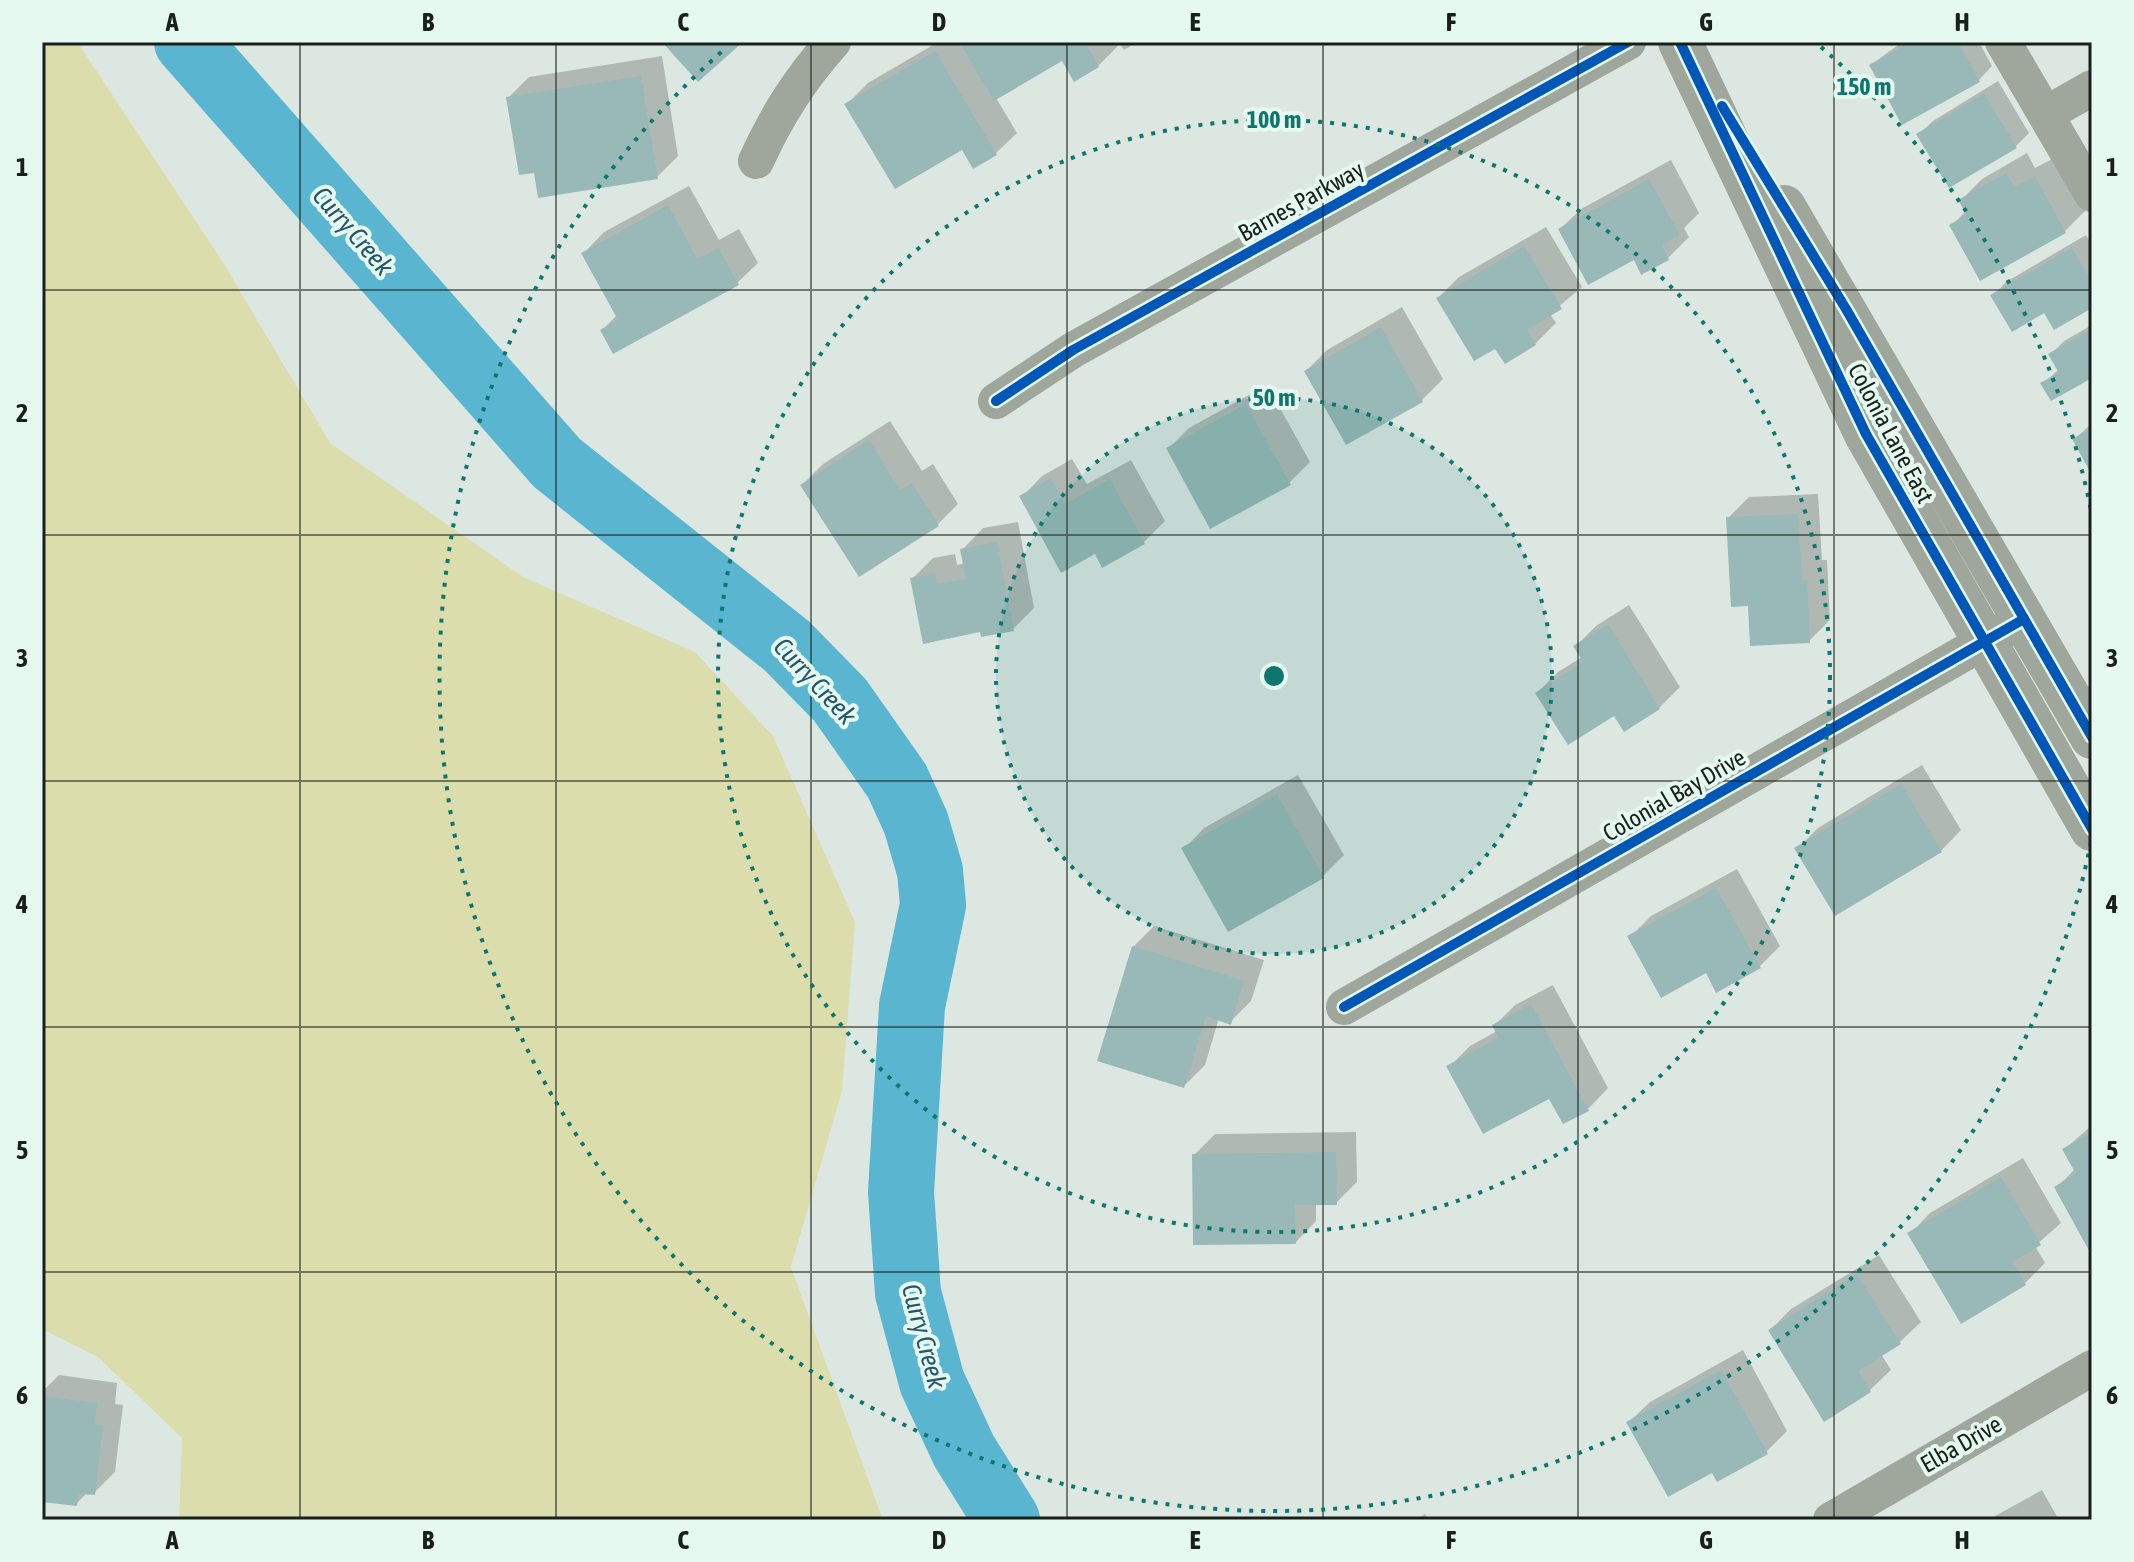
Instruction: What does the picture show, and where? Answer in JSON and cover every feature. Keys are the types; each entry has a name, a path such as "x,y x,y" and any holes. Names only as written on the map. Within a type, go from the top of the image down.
{"street":[{"path":"756,161 777,115 802,77 833,42"},
{"name":"Barnes Parkway","path":"996,401 1073,350 1628,42"},
{"name":"Colonia Lane East","path":"1682,42 1846,309 2092,737"},
{"name":"Colonia Lane East","path":"1682,42 1866,434 2092,829"},
{"path":"2003,42 2092,194"},
{"path":"2046,114 2092,88"},
{"name":"Colonial Bay Drive","path":"1344,1007 2024,619"},
{"name":"Elba Drive","path":"1831,1520 2092,1368"}],"green space":[{"path":"42,42 77,42 221,259 330,443 523,577 695,652 773,736 855,922 842,1091 791,1267 883,1520 179,1520 182,1438 98,1357 42,1329"}],"building":[{"path":"662,42 743,42 698,82"},
{"path":"959,42 1085,42 1099,67 1074,82 1062,61 994,101"},
{"path":"1910,42 1958,42 1980,82 1902,125 1869,65"},
{"path":"935,51 997,155 973,169 962,150 895,189 844,104"},
{"path":"641,76 658,179 538,198 534,173 519,175 506,97"},
{"path":"1984,94 2017,148 1949,188 1916,134"},
{"path":"2006,173 2014,187 2035,176 2066,233 1980,281 1949,225 1967,215 1958,200"},
{"path":"1649,179 1680,235 1662,245 1669,260 1641,275 1634,260 1588,285 1558,229"},
{"path":"668,205 697,259 718,248 739,285 613,354 600,330 618,320 581,253"},
{"path":"1524,246 1562,309 1527,330 1536,345 1505,364 1495,349 1474,361 1436,298"},
{"path":"2072,248 2092,283 2092,308 2054,330 2044,313 2012,332 1990,295"},
{"path":"1381,327 1423,402 1346,445 1304,371"},
{"path":"2092,329 2092,378 2051,401 2040,383 2059,373 2048,354"},
{"path":"1246,404 1291,485 1210,529 1166,448"},
{"path":"2092,428 2092,475 2072,439"},
{"path":"869,440 900,490 912,483 939,526 859,577 800,485"},
{"path":"1051,478 1065,504 1110,479 1145,544 1102,568 1095,554 1061,573 1019,496"},
{"path":"1798,514 1802,580 1807,580 1810,643 1750,646 1748,606 1731,607 1726,517"},
{"path":"997,542 1014,631 981,637 980,632 923,644 910,578 935,573 937,584 966,579 960,549"},
{"path":"1608,624 1660,709 1624,732 1614,716 1568,745 1535,693 1583,662 1573,646"},
{"path":"1901,784 1942,852 1835,916 1794,848"},
{"path":"1277,794 1324,878 1228,932 1181,848"},
{"path":"1716,888 1761,968 1716,993 1706,973 1661,998 1627,936"},
{"path":"1132,946 1244,981 1231,1025 1206,1016 1184,1088 1097,1061"},
{"path":"1531,1004 1589,1111 1563,1124 1549,1099 1483,1134 1446,1066 1498,1038 1492,1025"},
{"path":"2092,1132 2092,1256 2054,1187 2076,1174 2062,1149"},
{"path":"1336,1152 1337,1205 1295,1205 1296,1244 1193,1245 1192,1154"},
{"path":"2001,1177 2041,1245 2012,1262 2026,1285 1961,1324 1907,1233"},
{"path":"1857,1274 1901,1344 1858,1371 1871,1392 1824,1422 1768,1330"},
{"path":"1721,1370 1768,1454 1717,1482 1712,1473 1668,1497 1626,1422"},
{"path":"42,1396 97,1403 95,1424 103,1425 95,1495 79,1494 77,1506 42,1502"}],"waterway":[{"name":"Curry Creek","path":"187,42 557,463 787,646 840,700 897,781 916,823 930,871 933,905 912,1006 901,1192 908,1293 932,1382 964,1451 1007,1520"}],"cycle path":[{"path":"996,401 1073,350 1628,42"},
{"path":"1680,42 1866,434 2092,829"},
{"path":"1722,106 1846,309 2092,737"},
{"path":"1344,1007 2024,619"}]}
